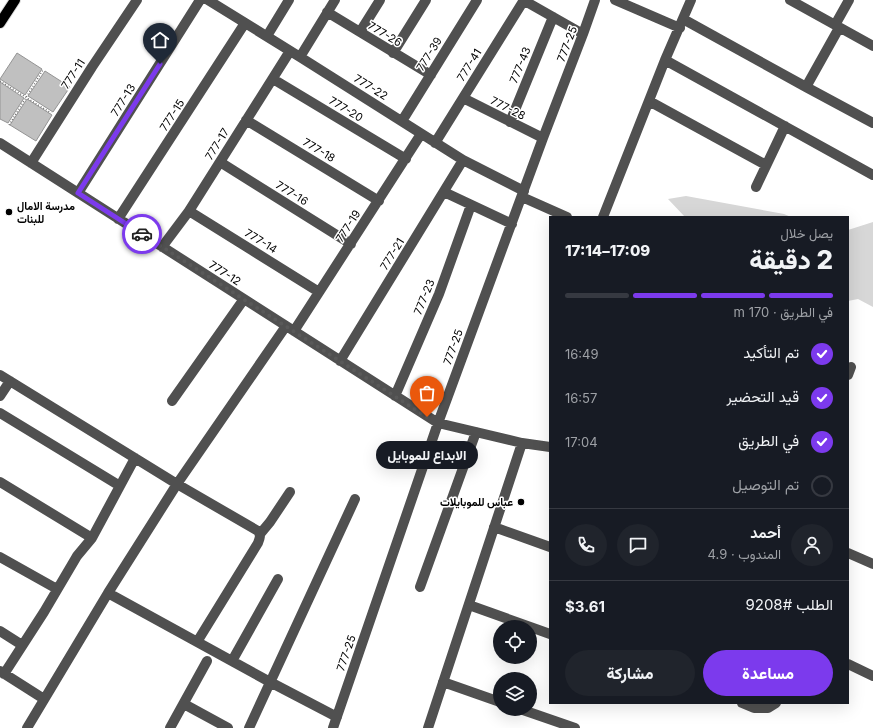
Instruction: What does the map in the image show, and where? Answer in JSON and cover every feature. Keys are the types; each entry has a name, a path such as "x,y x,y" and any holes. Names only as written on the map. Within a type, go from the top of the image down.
{"main road":[{"path":"0,21 15,0"}],"street":[{"name":"777-11","path":"30,163 137,0"},
{"name":"777-13","path":"78,193 200,0"},
{"name":"777-22","path":"208,0 463,160 565,216"},
{"path":"267,36 289,0"},
{"path":"300,57 334,0"},
{"path":"360,32 380,0"},
{"path":"394,53 426,0"},
{"name":"777-39","path":"402,121 477,0"},
{"path":"524,0 584,34"},
{"name":"777-41","path":"435,143 524,0"},
{"name":"777-25","path":"333,728 438,423 543,138 596,0"},
{"path":"615,0 681,23 873,122"},
{"path":"603,216 665,60 691,0"},
{"path":"790,0 873,46"},
{"path":"806,87 849,0"},
{"name":"777-26","path":"327,12 431,76"},
{"name":"777-43","path":"510,122 553,17"},
{"name":"777-15","path":"118,219 245,24"},
{"name":"777-17","path":"162,247 189,211 290,51"},
{"path":"665,60 873,175"},
{"name":"777-20","path":"273,78 406,159"},
{"name":"777-28","path":"463,98 543,138"},
{"path":"649,101 766,165"},
{"name":"777-18","path":"246,120 379,200"},
{"path":"756,187 785,126"},
{"name":"777-19","path":"27,728 108,593 177,484 290,329 319,292 421,134"},
{"name":"777-12","path":"0,143 438,423 522,443 549,447"},
{"name":"777-21","path":"340,361 463,160"},
{"name":"777-16","path":"220,162 351,244"},
{"path":"444,192 512,224"},
{"name":"777-23","path":"395,396 439,294 471,204"},
{"name":"777-14","path":"189,211 319,292"},
{"path":"172,401 244,300"},
{"path":"0,374 177,484 254,528 260,534"},
{"path":"0,396 10,381"},
{"path":"0,413 120,486"},
{"path":"420,587 476,432"},
{"path":"428,728 522,443"},
{"path":"44,699 2,673 44,612 77,556 92,538 135,458"},
{"path":"0,482 92,538"},
{"path":"197,642 258,543 260,534 290,492"},
{"path":"249,728 355,499"},
{"path":"494,527 549,547"},
{"path":"849,553 873,564"},
{"path":"0,557 57,589"},
{"path":"232,661 278,579"},
{"path":"108,593 270,682 338,717"},
{"path":"468,605 549,634"},
{"path":"0,631 22,645"},
{"path":"170,728 207,661"},
{"path":"849,664 873,676"},
{"path":"444,682 493,700"},
{"path":"184,704 228,728"},
{"path":"744,704 754,708 768,708 774,704"},
{"path":"537,715 574,728"}],"path":[{"path":"9,125 43,70"},
{"path":"0,81 53,114"}],"shaded area":[{"path":"686,196 789,216 684,216 668,199"},
{"path":"873,222 873,307 858,299 849,301 849,230"}],"building":[{"path":"17,53 42,69 25,95 0,79"},
{"path":"45,71 70,87 53,112 28,96"},
{"path":"0,82 24,98 8,123 0,119"},
{"path":"27,99 52,115 36,141 10,125"}],"way so far":[{"path":"142,234 427,417"}],"place":[{"name":"مدرسة الامال للبنات","path":"9,212"},
{"name":"الابداع للموبايل","path":"427,417"},
{"name":"عباس للموبايلات","path":"521,502"}],"route":[{"path":"142,234 78,193 160,64"}]}
